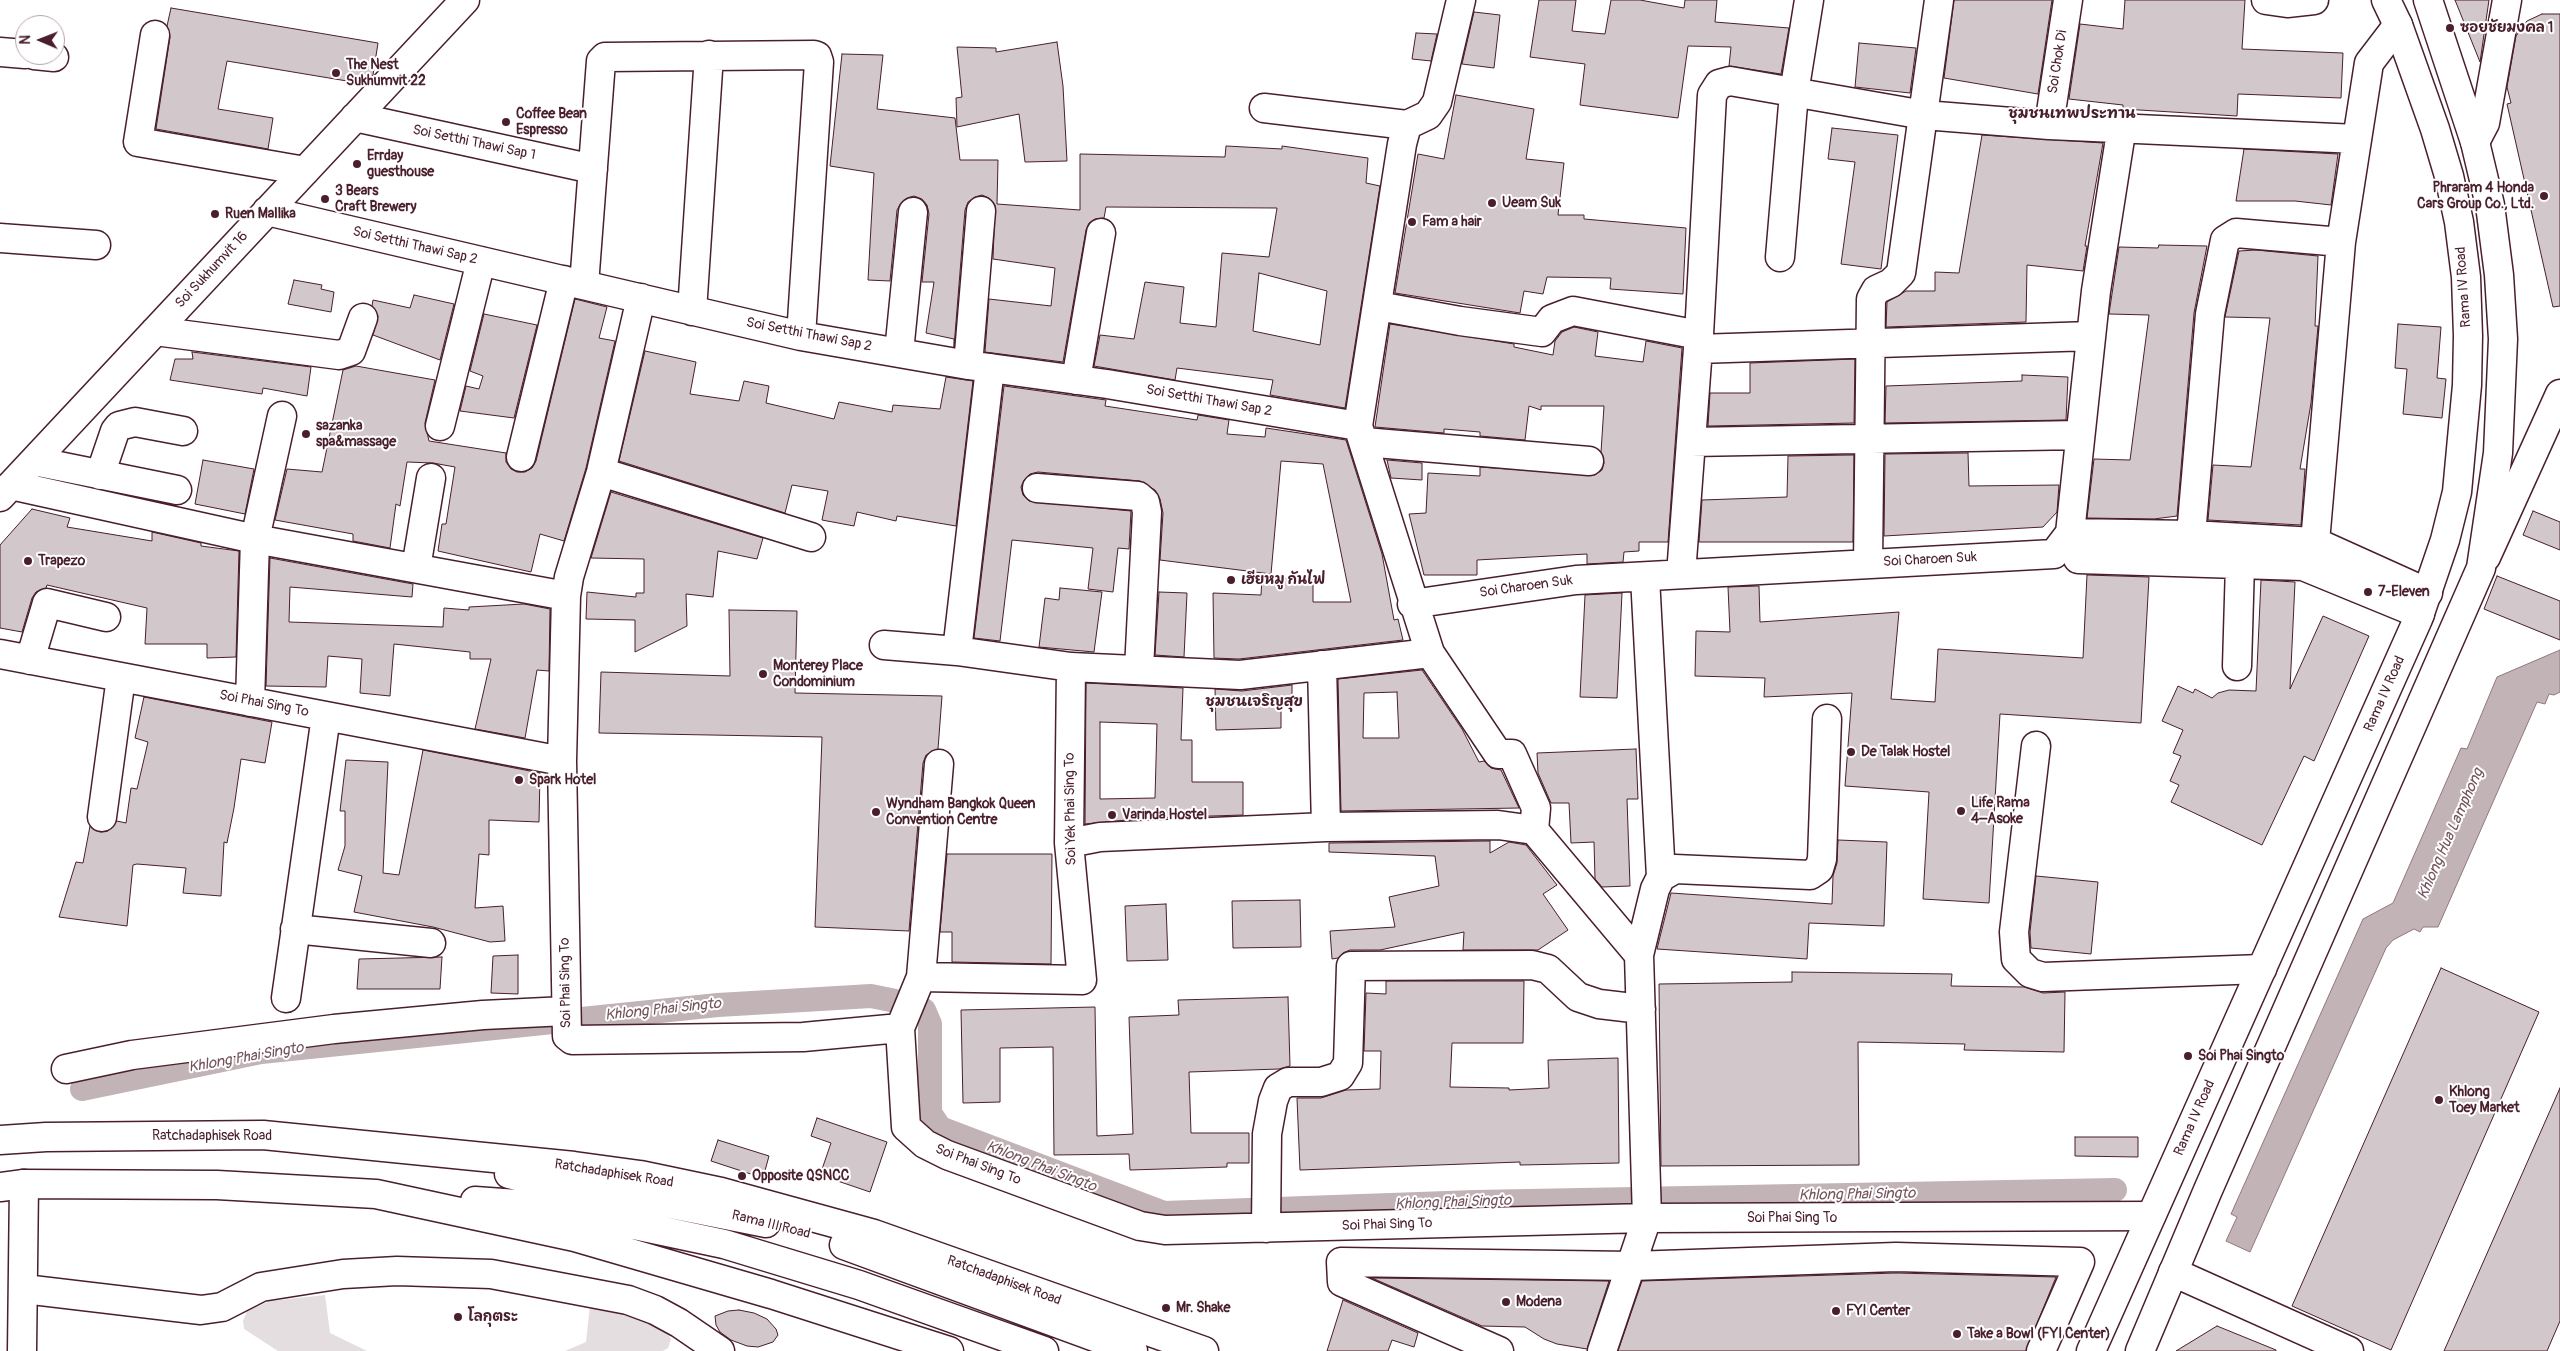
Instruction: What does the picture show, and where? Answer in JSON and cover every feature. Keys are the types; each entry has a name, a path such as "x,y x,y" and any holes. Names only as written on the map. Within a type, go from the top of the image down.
{"street":[{"name":"Soi Sukhumvit 16","path":"5,491 465,0"},
{"path":"1264,108 1407,125 1428,115 1437,102 1461,0"},
{"path":"1780,257 1794,93 1809,0"},
{"path":"1868,564 1871,299 1876,290 1891,283 1901,273 1939,0"},
{"name":"Soi Chok Di","path":"2048,125 2068,0"},
{"path":"2266,0 2288,3 2314,0"},
{"name":"Rama IV Road","path":"2091,1351 2424,603 2457,492 2467,386 2466,277 2459,222 2449,176 2435,129 2398,25 2386,0"},
{"path":"2428,0 2475,142 2490,205 2499,275 2503,339 2498,453 2481,568"},
{"path":"2475,142 2485,123 2506,0"},
{"path":"2315,542 2341,242 2369,62 2398,25"},
{"path":"155,35 138,142 305,171"},
{"path":"0,52 15,53"},
{"path":"692,311 709,55"},
{"path":"521,457 574,283 593,169 601,61 605,57 814,55 818,59 801,336"},
{"path":"1681,574 1699,342 1712,95 1719,84 1730,81 1924,115 2048,125 2122,126 2357,139"},
{"name":"Soi Setthi Thawi Sap 1","path":"355,117 593,169"},
{"path":"1407,125 1378,306 1361,434 1412,604 1430,653 1498,754 1512,754 1536,808 1534,830"},
{"path":"2122,126 2096,291 2070,533 2191,535 2315,542 2424,603"},
{"name":"Soi Setthi Thawi Sap 2","path":"267,211 801,336 979,367 1076,380 1361,434 1589,461"},
{"path":"957,651 979,367 981,211"},
{"path":"899,352 913,212"},
{"path":"1076,380 1101,233"},
{"path":"2191,535 2210,314 2225,240 2236,233 2341,242"},
{"path":"0,238 96,245"},
{"path":"440,426 482,261"},
{"path":"562,761 566,596 569,577 601,472 640,298"},
{"path":"1378,306 1460,321 1542,332 1552,319 1573,311 1699,342 1869,344 2091,336"},
{"path":"155,331 338,356 351,351 363,318"},
{"path":"2140,1351 2481,568 2560,394"},
{"path":"250,702 255,539 282,416"},
{"path":"100,475 115,430 119,426 135,422 183,431"},
{"path":"1691,442 2080,435"},
{"path":"34,461 177,490"},
{"path":"601,472 811,538"},
{"path":"416,568 432,478"},
{"path":"1037,488 1138,496 1145,502 1147,512 1139,669"},
{"path":"5,491 566,596"},
{"name":"Soi Charoen Suk","path":"1412,604 1576,580 1644,578 1681,574 2054,554 2070,533"},
{"path":"2078,559 2303,566 2424,603"},
{"path":"2237,666 2240,564"},
{"path":"1644,578 1661,877"},
{"path":"30,660 47,604 106,617"},
{"path":"884,645 957,651 1071,667 1240,674 1430,653"},
{"name":"Soi Phai Sing To","path":"0,654 562,761 566,1023 572,1040 803,1037 903,1022 906,1127 925,1144 1140,1226 1165,1230 1266,1222 1647,1201 2151,1216"},
{"path":"1322,665 1326,827"},
{"name":"Soi Yek Phai Sing To","path":"919,982 1082,980 1069,843 1071,667"},
{"path":"102,817 121,677"},
{"path":"286,998 326,716"},
{"path":"1602,1351 1632,1266 1647,1201 1639,955 1654,889 1661,877 1675,869 1810,875 1819,870 1822,859 1828,719"},
{"path":"2036,746 2014,932 2016,959 2030,973 2043,977 2262,969"},
{"path":"903,1022 919,982 939,764"},
{"path":"1069,843 1100,837 1326,827 1498,825 1534,830 1639,955"},
{"path":"296,929 431,943"},
{"path":"1266,1222 1267,1134 1273,1101 1278,1088 1288,1082 1322,1082 1340,1076 1348,1063 1351,966 1532,965 1548,969 1578,997 1598,1004 1641,1009"},
{"path":"66,1069 132,1055 334,1030 483,1015 566,1023"},
{"name":"Ratchadaphisek Road","path":"0,1140 46,1137 236,1134 396,1147 621,1172 721,1192 804,1214 906,1245 1204,1351"},
{"name":"Rama III Road","path":"396,1147 575,1189 727,1214 792,1229 867,1252 1133,1351"},
{"path":"22,1351 24,1288 12,1186 217,1185 545,1206 724,1244 859,1285 1044,1351"},
{"path":"376,1194 575,1237 772,1294 908,1345 949,1351"},
{"path":"1499,1351 1342,1282 1341,1262 1632,1266 1896,1257 2080,1262 2041,1351"},
{"path":"24,1288 201,1310 222,1307 261,1287 343,1274 397,1271 491,1274 628,1300 655,1310 679,1323 720,1351"},
{"path":"2173,1272 2349,1351"}],"shaded area":[{"path":"325,1295 330,1333 367,1351 278,1351 244,1329 243,1321 247,1311 270,1301"},
{"path":"590,1305 633,1314 663,1326 671,1339 668,1348 663,1351 565,1351 586,1342"}],"water":[{"name":"Khlong Hua Lamphong","path":"2560,650 2560,692 2554,695 2549,694 2545,704 2537,702 2438,927 2423,927 2420,932 2414,929 2393,940 2386,948 2250,1252 2226,1241 2237,1217 2231,1214 2363,919 2393,903 2461,748 2467,749 2497,677"}],"building":[{"path":"1539,0 1576,0 1572,31 1605,34 1611,0 1640,0 1684,8 1685,0 1717,0 1715,22 1789,28 1781,74 1729,66 1731,47 1688,46 1678,118 1580,105 1585,64 1530,57"},
{"path":"1954,0 2052,0 2038,94 1944,78"},
{"path":"2125,0 2245,0 2242,49 2343,53 2341,98 2238,94 2237,116 2123,109 2123,105 2069,99 2080,24 2123,29"},
{"path":"2455,0 2489,0 2480,62"},
{"name":"The Nest Sukhumvit 22","path":"171,8 378,43 373,75 365,84 227,61 218,109 273,118 268,149 156,129 170,37 167,26"},
{"path":"1474,12 1500,15 1494,68 1462,64"},
{"name":"Phraram 4 Honda Cars Group Co., Ltd.","path":"2542,14 2560,14 2560,306 2553,307 2507,104 2511,103 2507,87 2516,36 2527,21"},
{"path":"1416,33 1437,34 1431,61 1412,59"},
{"path":"1057,42 1063,86 1067,161 1025,162 1019,114 957,127 956,98 962,97 957,47 996,48 996,52"},
{"path":"1859,43 1916,48 1910,93 1855,87"},
{"path":"842,54 883,55 877,109 955,118 960,160 998,160 997,204 1080,210 1080,154 1225,157 1226,146 1282,149 1282,146 1368,158 1366,183 1380,186 1345,408 1270,395 1273,380 1177,368 1175,380 1094,366 1100,335 1134,339 1145,282 1184,287 1180,323 1216,327 1222,253 1269,257 1277,208 1106,207 1104,218 1095,219 1089,223 1086,230 1063,362 985,352 989,299 1051,306 1055,268 993,259 995,205 989,198 982,195 975,197 968,202 965,210 954,347 954,339 926,333 934,282 922,282 929,214 927,205 922,199 914,196 907,198 901,203 897,210 890,281 868,280 874,173 830,166","holes":["1259,273 1327,291 1320,345 1253,331"]},
{"path":"1456,95 1534,109 1526,159 1564,163 1558,215 1584,215 1584,219 1686,228 1683,294 1610,289 1611,278 1547,277 1543,294 1524,291 1520,313 1395,293 1418,154 1444,159"},
{"path":"1832,128 1898,135 1881,269 1841,264 1855,162 1828,159"},
{"path":"1982,135 2103,143 2085,246 2087,246 2083,271 2027,265 2026,322 1886,327 1887,302 1906,291 1935,291 1935,272 1959,273"},
{"path":"2244,149 2338,154 2331,205 2295,201 2236,201"},
{"path":"2159,245 2207,246 2194,313 2177,516 2154,519 2087,518 2094,459 2130,460 2149,315 2109,314 2119,247 2158,248"},
{"path":"2256,250 2318,256 2315,326 2318,326 2311,403 2300,469 2305,469 2301,525 2208,520 2213,465 2251,467 2270,318 2225,317 2239,251"},
{"path":"294,280 322,285 321,289 334,292 331,312 288,304"},
{"path":"414,295 454,304 440,360 373,335 378,316 372,306 373,300 410,308"},
{"path":"575,299 607,307 599,338 615,341 586,468 564,541 540,534 531,572 438,551 442,524 446,524 455,467 433,463 407,462 400,506 396,504 390,548 353,541 353,534 275,520 287,469 322,472 343,370 356,366 435,380 425,423 429,441 506,453 506,462 511,469 517,472 525,472 532,468 536,461"},
{"path":"484,314 537,325 514,418 460,411 466,386 479,389 483,376 470,371"},
{"path":"1390,324 1514,344 1514,347 1553,355 1555,341 1562,332 1574,327 1598,332 1595,356 1643,362 1646,341 1682,348 1668,542 1639,542 1639,551 1624,552 1623,562 1587,564 1587,554 1477,560 1477,575 1424,575 1409,514 1426,513 1428,473 1480,476 1480,467 1595,475 1602,470 1604,463 1601,452 1604,406 1541,406 1541,410 1529,406 1525,440 1480,436 1480,432 1444,429 1444,433 1375,427"},
{"path":"2398,324 2441,327 2437,378 2446,379 2442,418 2403,414 2407,369 2395,368"},
{"path":"645,351 696,362 690,394 739,401 744,381 769,386 766,403 834,419 839,402 892,412 893,405 940,409 946,377 973,381 956,526 897,516 896,521 857,512 854,526 822,520 828,491 792,485 785,513 619,461"},
{"path":"192,352 311,367 307,396 263,388 262,394 170,380 175,359 193,359"},
{"path":"1855,359 1854,423 1708,426 1710,393 1750,393 1750,363"},
{"path":"2022,375 2068,377 2066,420 1885,423 1886,386 2022,381"},
{"path":"1004,386 1106,400 1105,406 1197,420 1198,415 1229,420 1227,434 1265,437 1266,428 1346,440 1382,554 1394,620 1398,619 1403,640 1239,659 1214,658 1213,593 1261,595 1262,578 1313,579 1313,602 1351,602 1323,464 1281,461 1271,574 1160,560 1163,513 1160,499 1155,490 1140,481 1038,472 1030,474 1024,480 1021,487 1023,495 1029,501 1131,511 1129,549 1118,548 1113,592 1088,589 1093,548 1012,540 1000,641 974,638"},
{"path":"1968,453 1969,486 2059,485 2057,512 2043,527 1884,536 1885,454"},
{"path":"1854,455 1853,542 1699,542 1702,500 1787,497 1788,456"},
{"path":"203,460 254,469 245,514 195,504"},
{"path":"1387,460 1422,463 1422,480 1391,478"},
{"path":"611,492 763,538 757,559 718,551 713,597 686,594 687,626 635,652 635,620 586,619 587,592 636,597 636,593 644,593 644,559 591,558"},
{"path":"32,509 70,518 67,527 152,541 152,532 201,543 201,546 239,551 236,657 207,658 207,644 145,644 147,608 47,585 46,588 36,592 32,598 22,632 0,628 0,545"},
{"path":"2533,511 2560,522 2560,550 2523,535"},
{"path":"270,558 413,584 412,597 290,587 289,622 443,627 444,608 469,610 469,607 524,604 550,609 549,671 537,670 525,738 475,729 491,659 470,659 470,652 394,644 390,696 360,693 362,659 328,656 326,687 266,686"},
{"path":"2087,575 2149,577 2141,723 2000,714 1989,903 1923,899 1929,792 1845,786 1852,693 1764,697 1765,678 1695,676 1696,631 1730,632 1728,587 1759,586 1760,622 1899,612 1891,699 1935,702 1938,649 2083,658"},
{"path":"2497,576 2560,601 2560,640 2484,609"},
{"path":"2261,580 2295,582 2290,689 2323,616 2369,636 2314,761 2304,756 2262,845 2171,802 2179,785 2170,781 2181,756 2173,753 2183,730 2162,721 2178,686 2193,693 2195,689 2212,698 2218,693 2229,690 2256,691"},
{"path":"1060,588 1102,592 1094,652 1039,647 1045,598 1059,600"},
{"path":"1159,592 1187,593 1184,657 1155,655"},
{"path":"1622,593 1617,698 1580,697 1585,595"},
{"path":"729,610 797,611 795,693 942,696 938,749 926,755 923,763 909,931 815,927 822,737 599,733 601,672 730,676"},
{"path":"1422,670 1462,729 1479,762 1484,761 1491,768 1501,770 1519,808 1341,811 1338,679","holes":["1397,692 1399,738 1363,738 1364,693"]},
{"path":"1086,683 1183,688 1181,740 1192,740 1192,782 1243,782 1243,815 1148,818 1085,824","holes":["1100,722 1157,724 1155,798 1100,799"]},
{"path":"1292,685 1292,705 1281,705 1281,728 1216,730 1215,689 1242,691"},
{"path":"144,697 272,722 265,763 241,759 227,843 224,842 221,896 183,893 186,868 137,864 133,865 127,926 59,917 76,862 83,863 90,826 100,832 108,831 117,821 126,823 131,788 137,789 148,742 135,738"},
{"path":"1636,749 1638,799 1627,799 1630,886 1602,887 1595,879 1594,842 1571,843 1569,803 1551,803 1538,773 1537,753"},
{"path":"423,750 540,773 539,822 489,820 489,855 479,854 475,908 503,906 505,941 490,942 433,927 354,912 362,876 338,870 345,846 345,811 340,811 346,760 388,762 383,873 399,875"},
{"path":"1838,840 1887,842 1884,926 1809,923 1807,959 1657,949 1671,893 1832,904 1833,876 1837,863"},
{"path":"1490,841 1490,853 1509,842 1526,845 1557,885 1543,894 1568,930 1538,950 1463,950 1464,932 1380,950 1350,950 1338,958 1332,959 1330,931 1395,927 1389,897 1439,886 1435,856 1329,852 1329,843"},
{"path":"947,854 1052,854 1051,964 952,962 952,932 940,932"},
{"path":"2036,876 2098,882 2091,954 2031,948 2030,932"},
{"path":"1300,900 1301,947 1233,948 1232,901"},
{"path":"1166,904 1168,960 1127,961 1125,906"},
{"path":"518,955 518,994 491,993 493,956"},
{"path":"442,957 440,989 357,989 359,959"},
{"path":"2441,968 2539,1012 2391,1350 2292,1306"},
{"path":"1792,972 1952,974 1951,986 2024,987 2043,993 2065,992 2064,1052 1964,1050 1965,1044 1858,1042 1859,1165 1661,1166 1659,984 1792,982"},
{"path":"1386,981 1524,981 1523,1043 1452,1043 1450,1087 1509,1088 1509,1090 1549,1088 1548,1060 1618,1058 1619,1163 1520,1165 1520,1162 1300,1170 1297,1098 1321,1098 1346,1090 1380,1089 1381,1051 1364,1051 1366,993 1386,994"},
{"path":"1288,997 1290,1066 1279,1069 1189,1072 1191,1133 1249,1133 1249,1163 1227,1163 1227,1167 1130,1170 1129,1154 1054,1155 1053,1047 1000,1048 1000,1102 963,1103 961,1010 1095,1007 1097,1136 1133,1134 1129,1017 1179,1015 1178,1000"},
{"path":"2560,1088 2560,1321 2547,1351 2444,1351"},
{"path":"817,1118 887,1142 870,1192 820,1175 831,1143 811,1136"},
{"path":"2075,1137 2138,1137 2138,1157 2075,1156"},
{"path":"718,1140 769,1156 763,1178 711,1161"},
{"name":"FYI Center","path":"1896,1273 2056,1277 2026,1351 1618,1351 1642,1281"},
{"name":"Modena","path":"1372,1278 1609,1281 1587,1349 1557,1344 1544,1339 1525,1327 1482,1326"},
{"path":"1343,1300 1418,1333 1414,1347 1392,1340 1388,1351 1327,1351"},
{"path":"739,1310 754,1313 767,1319 776,1329 778,1335 773,1342 758,1347 747,1346 731,1340 720,1332 716,1325 715,1316 728,1311"},
{"path":"2217,1326 2276,1350 2276,1351 2176,1351"}],"waterway":[{"name":"Khlong Phai Singto","path":"82,1089 261,1052 718,1005 871,996 915,1005 924,1010 930,1024 930,1113 940,1128 1164,1213 1475,1202 2115,1190"}],"place":[{"name":"ซอยชัยมงคล 1","path":"2450,28"},
{"name":"The Nest Sukhumvit 22","path":"336,73"},
{"name":"Coffee Bean Espresso","path":"506,122"},
{"name":"Errday guesthouse","path":"357,164"},
{"name":"Phraram 4 Honda Cars Group Co., Ltd.","path":"2544,196"},
{"name":"3 Bears Craft Brewery","path":"325,199"},
{"name":"Ueam Suk","path":"1492,203"},
{"name":"Ruen Mallika","path":"215,214"},
{"name":"Fam a hair","path":"1412,222"},
{"name":"sazanka spa&massage","path":"306,434"},
{"name":"Trapezo","path":"28,561"},
{"name":"เฮียหมู กันไฟ","path":"1231,580"},
{"name":"7-Eleven","path":"2368,592"},
{"name":"Monterey Place Condominium","path":"763,674"},
{"name":"De Talak Hostel","path":"1851,752"},
{"name":"Spark Hotel","path":"519,780"},
{"name":"Life Rama 4–Asoke","path":"1961,811"},
{"name":"Wyndham Bangkok Queen Convention Centre","path":"876,812"},
{"name":"Varinda Hostel","path":"1112,815"},
{"name":"Soi Phai Singto","path":"2188,1056"},
{"name":"Khlong Toey Market","path":"2439,1100"},
{"name":"Opposite QSNCC","path":"742,1176"},
{"name":"Modena","path":"1506,1302"},
{"name":"Mr. Shake","path":"1166,1308"},
{"name":"FYI Center","path":"1836,1311"},
{"name":"โลกุตระ","path":"458,1317"},
{"name":"Take a Bowl (FYI Center)","path":"1957,1334"}],"district":[{"name":"ชุมชนเทพประทาน","path":"2072,114"},
{"name":"ชุมชนเจริญสุข","path":"1254,702"}]}
